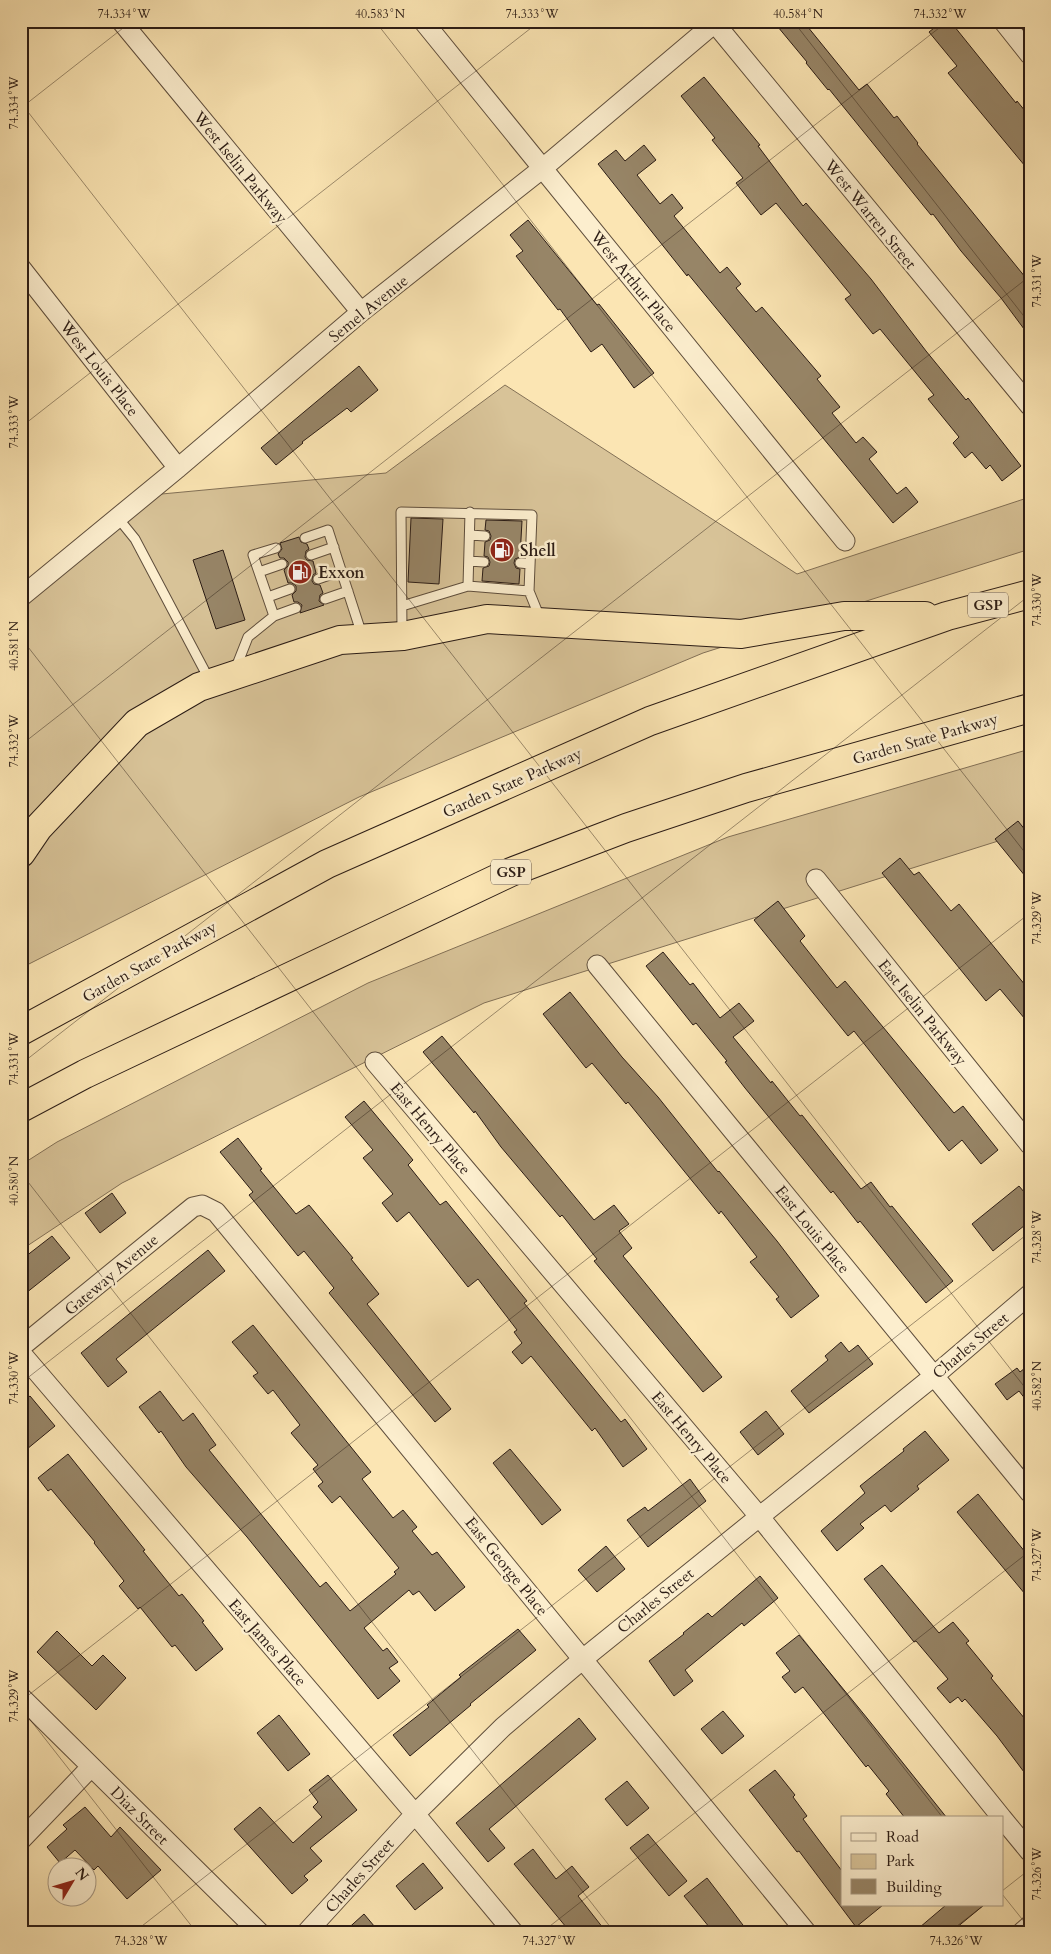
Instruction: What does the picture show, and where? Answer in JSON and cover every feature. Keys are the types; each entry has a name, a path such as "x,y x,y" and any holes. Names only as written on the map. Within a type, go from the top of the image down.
{"highway":[{"name":"Garden State Parkway","path":"21,1031 327,864 650,721 947,616 1030,594"},
{"path":"21,854 38,828 137,723 199,687 340,640 402,636 487,618 741,634 844,616 947,616"},
{"name":"Garden State Parkway","path":"21,1108 85,1074 511,872 626,828 746,788 1030,708"}],"street":[{"name":"West Iselin Parkway","path":"122,21 361,312"},
{"name":"West Arthur Place","path":"423,21 845,541"},
{"path":"1003,21 1030,55"},
{"name":"Semel Avenue","path":"21,597 178,468 361,312 543,168 715,22"},
{"name":"West Warren Street","path":"715,22 1030,406"},
{"name":"West Louis Place","path":"21,268 178,468"},
{"name":"East Iselin Parkway","path":"816,879 1030,1145"},
{"name":"East Louis Place","path":"597,965 1030,1493"},
{"name":"East Henry Place","path":"375,1062 759,1516 1000,1816"},
{"name":"Gateway Avenue","path":"21,1347 182,1216 194,1207 202,1205"},
{"name":"East George Place","path":"202,1205 216,1212 229,1226 807,1933"},
{"name":"Charles Street","path":"306,1933 415,1814 503,1727 583,1659 934,1376 1030,1294"},
{"name":"East James Place","path":"21,1353 415,1814 514,1933"},
{"name":"Diaz Street","path":"21,1698 260,1933"},
{"path":"21,1840 91,1767"},
{"name":"East Henry Place","path":"1004,1820 1030,1852"},
{"path":"1021,1933 1030,1924"}],"lane":[{"path":"402,636 401,512 470,512 532,515 529,591 542,621"},
{"path":"468,586 470,512"},
{"path":"118,518 136,539 222,680 248,637 274,616 296,608"},
{"path":"305,538 328,530 364,639"},
{"path":"470,535 485,536"},
{"path":"521,538 531,538"},
{"path":"311,555 334,547"},
{"path":"274,616 253,555 276,548"},
{"path":"469,561 484,562"},
{"path":"520,563 530,564"},
{"path":"259,572 282,564"},
{"path":"318,579 342,571"},
{"path":"402,606 468,586 529,591"},
{"path":"268,597 290,589"},
{"path":"325,599 348,591"}],"green space":[{"path":"505,385 797,574 1030,497 1030,549 703,653 359,797 21,968 21,602 151,495 386,473"},
{"path":"1030,749 1030,831 484,1003 122,1183 21,1250 21,1165 57,1142 368,983 728,837"}],"building":[{"path":"773,21 803,21 859,90 867,84 894,118 897,116 917,144 1030,283 1030,337 933,214 931,215"},
{"path":"943,21 950,21 1016,103 1017,101 1030,117 1030,172 948,73 957,66 929,32"},
{"path":"704,77 760,145 758,146 803,206 806,203 871,279 926,351 966,400 968,398 1021,466 1002,481 990,465 986,469 972,452 965,458 953,443 959,437 928,399 934,395 880,329 873,334 845,299 851,295 776,203 761,215 736,183 743,178 712,140 715,138 681,96"},
{"path":"644,145 656,160 637,175 660,204 672,194 683,208 674,216 720,273 727,267 741,284 736,288 756,312 762,307 821,376 817,379 840,407 832,413 856,443 863,437 877,452 869,459 897,494 906,487 918,502 893,523 688,274 687,276 598,164 616,150 625,161"},
{"path":"528,220 654,373 634,388 602,344 591,352 560,309 558,310 516,256 523,251 510,235"},
{"path":"359,366 378,390 351,412 347,408 302,442 276,465 261,448"},
{"path":"411,518 443,519 439,584 408,582"},
{"name":"Shell","path":"486,520 522,521 520,557 515,559 514,563 516,568 520,569 519,584 482,581 483,568 489,566 490,562 488,557 484,556 485,542 490,540 491,536 489,531 485,530"},
{"name":"Exxon","path":"299,537 301,542 307,544 309,549 306,551 305,557 307,560 313,561 316,573 313,575 312,581 314,584 320,585 323,593 320,595 319,601 324,605 300,613 302,605 294,602 292,595 296,591 296,586 288,583 284,570 288,566 288,562 284,558 280,558 278,554 282,549 280,543"},
{"path":"223,550 245,620 216,629 193,560"},
{"path":"1018,821 1030,836 1030,882 995,839"},
{"path":"900,858 914,875 919,872 951,911 959,904 1030,991 1030,1025 1000,989 986,1001 882,873"},
{"path":"778,901 805,936 800,941 837,988 845,981 954,1113 963,1106 998,1150 981,1164 962,1140 949,1151 854,1031 848,1036 754,920"},
{"path":"663,952 690,985 693,983 720,1018 739,1003 754,1021 733,1037 800,1116 802,1115 861,1189 871,1182 953,1281 926,1303 860,1221 858,1223 833,1191 831,1193 745,1088 725,1062 727,1061 696,1023 693,1025 646,966"},
{"path":"570,992 622,1057 658,1097 718,1172 777,1241 819,1296 791,1318 776,1299 779,1297 750,1262 757,1257 721,1211 719,1214 628,1102 626,1104 592,1063 586,1068 543,1014"},
{"path":"442,1036 594,1220 614,1205 629,1224 619,1231 632,1248 623,1256 722,1377 703,1392 594,1261 597,1259 562,1215 560,1217 501,1147 475,1111 474,1113 423,1052"},
{"path":"364,1101 413,1160 408,1165 440,1205 446,1201 527,1301 524,1303 621,1422 625,1419 647,1449 623,1467 595,1428 592,1431 531,1356 522,1364 512,1352 522,1343 514,1332 517,1330 478,1279 468,1287 409,1212 397,1222 382,1203 393,1194 363,1158 373,1150 345,1117"},
{"path":"238,1138 262,1169 260,1170 296,1214 309,1205 353,1258 351,1259 379,1294 367,1304 451,1409 435,1422 329,1293 334,1288 304,1251 298,1256 249,1195 253,1192 220,1152"},
{"path":"1019,1186 1030,1199 1030,1221 993,1251 972,1224"},
{"path":"112,1193 126,1213 100,1233 85,1213"},
{"path":"52,1236 70,1258 21,1297 21,1260"},
{"path":"208,1250 225,1271 116,1359 127,1372 108,1387 81,1353"},
{"path":"253,1325 371,1472 362,1479 393,1518 403,1510 417,1527 412,1531 432,1555 437,1552 465,1587 435,1611 419,1591 413,1595 409,1590 364,1628 383,1651 387,1648 398,1662 389,1668 400,1681 378,1699 247,1537 186,1467 161,1431 159,1433 139,1407 160,1391 183,1421 193,1413 216,1445 209,1450 320,1587 326,1582 350,1611 396,1574 394,1572 399,1568 340,1496 332,1503 318,1486 323,1482 313,1469 318,1465 291,1433 300,1425 273,1390 268,1394 253,1376 258,1373 232,1342"},
{"path":"841,1342 849,1352 858,1345 873,1364 809,1413 791,1391 828,1360 825,1356"},
{"path":"1030,1364 1030,1405 1019,1391 1007,1400 995,1384 1017,1368 1020,1372"},
{"path":"30,1396 55,1426 21,1454 21,1403"},
{"path":"766,1411 784,1434 758,1455 740,1432"},
{"path":"925,1431 949,1460 917,1486 919,1489 891,1512 885,1505 860,1524 864,1528 837,1551 821,1531 865,1493 860,1486 904,1451 903,1449"},
{"path":"510,1449 561,1510 542,1525 493,1463"},
{"path":"68,1454 145,1550 143,1551 179,1596 182,1594 204,1621 202,1622 223,1649 196,1671 175,1645 172,1647 140,1607 138,1609 119,1586 124,1581 95,1542 51,1489 48,1491 38,1478"},
{"path":"690,1479 706,1501 648,1547 627,1520 645,1507 648,1511"},
{"path":"978,1494 1030,1558 1030,1600 957,1512"},
{"path":"606,1546 625,1569 597,1592 578,1570"},
{"path":"882,1565 939,1633 953,1622 969,1641 966,1643 993,1676 991,1678 1030,1725 1030,1780 997,1736 965,1699 962,1702 958,1697 950,1703 937,1688 948,1679 916,1641 914,1642 864,1579"},
{"path":"760,1576 778,1598 744,1626 742,1623 685,1670 693,1681 674,1696 649,1661 708,1613 712,1617"},
{"path":"518,1629 536,1650 410,1756 393,1735 429,1707 427,1705 461,1677 459,1675"},
{"path":"57,1631 92,1666 103,1655 126,1678 96,1710 37,1652"},
{"path":"799,1635 945,1816 903,1816 886,1794 889,1791 868,1765 866,1767 803,1687 795,1693 782,1677 790,1671 776,1653"},
{"path":"723,1711 744,1736 722,1754 701,1729"},
{"path":"279,1715 310,1754 288,1771 257,1733"},
{"path":"579,1718 596,1739 489,1829 505,1848 488,1862 456,1823"},
{"path":"775,1770 795,1795 793,1797 807,1816 803,1819 841,1870 841,1906 882,1906 856,1927 799,1851 797,1852 749,1790"},
{"path":"328,1775 357,1810 310,1848 322,1861 304,1876 308,1880 292,1894 234,1829 260,1807 293,1843 322,1817 313,1807 318,1802 309,1790"},
{"path":"627,1781 649,1808 627,1826 605,1799"},
{"path":"85,1807 111,1837 120,1827 161,1870 127,1899 98,1866 98,1856 81,1856 75,1850 68,1856 54,1856 47,1847 67,1829 63,1825"},
{"path":"648,1834 687,1881 669,1896 630,1848"},
{"path":"533,1849 556,1879 572,1866 589,1887 578,1896 607,1933 571,1933 514,1864"},
{"path":"423,1863 443,1888 415,1910 396,1886"},
{"path":"707,1878 749,1933 714,1933 684,1896"},
{"path":"945,1906 983,1906 950,1933 913,1933"},
{"path":"364,1914 380,1933 343,1933"}],"place":[{"name":"Shell","path":"502,550"},
{"name":"Exxon","path":"300,572"}]}
